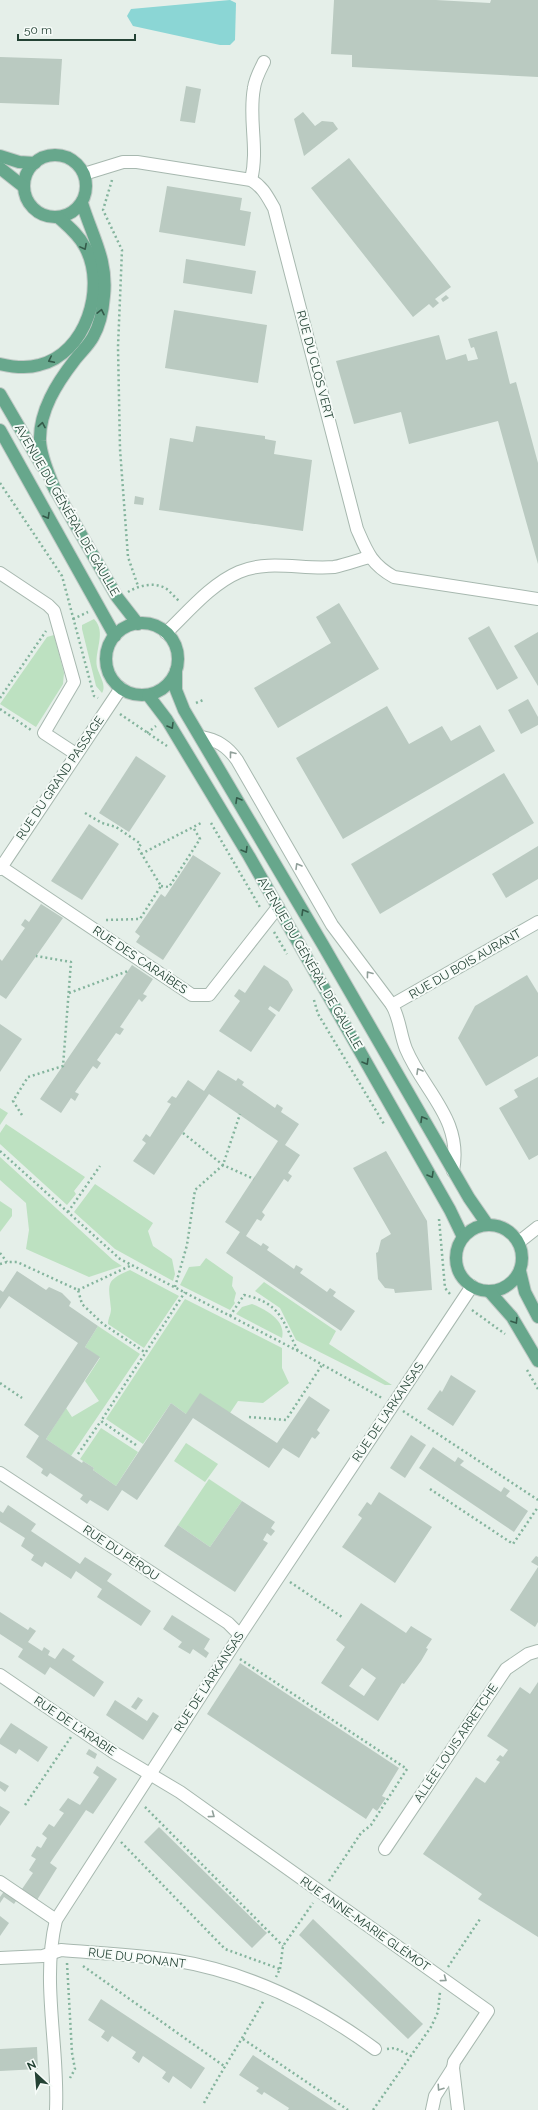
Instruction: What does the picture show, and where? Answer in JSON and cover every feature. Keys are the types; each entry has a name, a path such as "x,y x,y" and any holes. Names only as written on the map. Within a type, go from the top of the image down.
{"main road":[{"path":"0,156 19,162 34,163"},
{"path":"62,156 72,159 84,174 86,189 82,203 76,210 59,218 48,217 39,213 31,206 26,197 24,187 27,174 34,163 43,158 62,156"},
{"path":"0,168 24,187"},
{"path":"55,490 43,459 40,440 42,424 49,400 66,372 93,337 99,324 104,296 104,262 82,203"},
{"path":"0,364 15,367 39,366 58,356 74,343 85,323 92,294 91,264 85,247 75,232 59,218"},
{"name":"AVENUE DU GÉNÉRAL DE GAULLE","path":"0,394 117,597 138,624"},
{"name":"AVENUE DU GÉNÉRAL DE GAULLE","path":"0,430 115,636"},
{"path":"0,439 28,482"},
{"path":"138,624 153,625 166,633 177,650 176,671 167,685 148,695 139,695 121,688 113,680 108,670 106,658 109,646 115,636 125,628 138,624"},
{"name":"AVENUE DU GÉNÉRAL DE GAULLE","path":"176,671 176,690 184,710 453,1171 487,1224"},
{"name":"AVENUE DU GÉNÉRAL DE GAULLE","path":"148,695 167,720 278,907 446,1203 463,1237"},
{"path":"520,1271 508,1286 489,1291 472,1286 459,1272 456,1264 458,1245 470,1230 487,1224 502,1227 514,1236 519,1242 523,1256 520,1271 525,1292 538,1317"},
{"path":"489,1291 512,1317 538,1361"}],"street":[{"path":"84,174 123,162 137,162 251,180 256,153 253,92 264,62"},
{"name":"RUE DU CLOS VERT","path":"251,180 265,191 274,208 357,529 369,557"},
{"path":"166,633 222,582 240,572 268,566 335,566 369,557 376,565 394,578 538,599"},
{"path":"0,573 48,605 54,611 74,682 44,733 76,754"},
{"name":"RUE DU GRAND PASSAGE","path":"1,868 121,688"},
{"path":"200,737 211,739 227,747 237,760 332,925 392,1005 399,1017 406,1049 447,1118 453,1135 456,1154 453,1171"},
{"name":"RUE DES CARAÏBES","path":"1,868 192,995 209,995 278,907"},
{"name":"RUE DU BOIS AURANT","path":"392,1005 538,922"},
{"path":"519,1242 538,1227"},
{"name":"RUE DE L'ARKANSAS","path":"56,2105 50,1954 56,1920 229,1651 472,1286"},
{"name":"RUE DU PÉROU","path":"0,1473 228,1623 240,1635"},
{"name":"ALLÉE LOUIS ARRETCHE","path":"385,1849 506,1669 528,1654 538,1651"},
{"name":"RUE DE L'ARABIE","path":"0,1676 77,1728 150,1774"},
{"name":"RUE ANNE-MARIE GLÉMOT","path":"150,1774 180,1792 400,1950 488,2011 454,2062 453,2068 435,2096 432,2110"},
{"path":"0,1882 56,1920"},
{"name":"RUE DU PONANT","path":"0,1958 43,1956 61,1950 67,1956 174,1960 226,1972 271,1987 346,2028 375,2049"},
{"path":"453,2068 458,2110"}],"path":[{"path":"123,162 110,183 103,210 122,250 118,347 120,449 128,557 138,586"},
{"path":"0,483 62,576 94,696 167,747"},
{"path":"0,698 47,630"},
{"path":"0,709 35,732"},
{"path":"85,813 102,823 116,827 141,844 138,848 161,886"},
{"path":"207,816 290,959"},
{"path":"141,854 201,823"},
{"path":"161,886 169,887 200,839 193,826"},
{"path":"101,920 140,919 161,886"},
{"path":"22,1115 13,1101 28,1077 63,1066 71,962 36,956"},
{"path":"69,993 128,971"},
{"path":"313,999 318,1014 378,1116 387,1128"},
{"path":"176,1287 187,1245 195,1190 222,1165 240,1114"},
{"path":"182,1133 222,1165 254,1179"},
{"path":"0,1151 120,1259 298,1351 393,1404 538,1500"},
{"path":"68,1212 100,1166"},
{"path":"438,1214 445,1288 461,1302 507,1335"},
{"path":"0,1253 7,1262"},
{"path":"0,1264 17,1262 78,1290 82,1304 102,1324 146,1353"},
{"path":"78,1290 132,1265"},
{"path":"78,1454 185,1292"},
{"path":"230,1316 244,1295 257,1298 278,1310 298,1351"},
{"path":"249,1417 286,1420 322,1365"},
{"path":"526,1369 538,1389"},
{"path":"0,1383 22,1398"},
{"path":"101,1421 136,1445"},
{"path":"430,1489 513,1544 538,1507"},
{"path":"279,1575 342,1617"},
{"path":"229,1651 407,1769 372,1825 361,1833"},
{"path":"25,1805 77,1728"},
{"path":"135,1798 283,1946"},
{"path":"373,2110 431,2027 438,2012 442,1978 480,1919"},
{"path":"67,1956 74,1963"},
{"path":"56,2105 75,2069 72,2052 67,1956"},
{"path":"82,1965 224,2066"},
{"path":"243,2039 348,2110"},
{"path":"375,2049 395,2048 410,2056"}],"green space":[{"path":"94,619 100,630 97,667 104,687 102,693 96,686 82,629 82,625"},
{"path":"54,635 64,673 63,684 36,727 0,704 47,637"},
{"path":"0,1108 8,1113 0,1125"},
{"path":"6,1124 85,1177 74,1191 76,1194 67,1205 0,1144 0,1133"},
{"path":"0,1157 113,1260 122,1266 89,1277 26,1249 29,1230 26,1203 0,1180"},
{"path":"95,1184 153,1223 148,1231 153,1246 172,1259 175,1274 173,1281 115,1249 74,1212"},
{"path":"0,1201 12,1209 12,1216 0,1232"},
{"path":"206,1258 233,1277 232,1286 236,1293 235,1303 230,1310 180,1285 189,1267 200,1266"},
{"path":"130,1270 179,1296 144,1348 108,1324 111,1313 109,1294 110,1284 116,1277"},
{"path":"264,1282 336,1331 329,1344 392,1385 385,1385 296,1340 280,1308 255,1291"},
{"path":"185,1299 282,1348 282,1368 289,1383 263,1403 238,1401 230,1413 186,1414 171,1403 143,1444 106,1419"},
{"path":"252,1304 274,1316 281,1326 282,1338 236,1314 242,1307"},
{"path":"98,1326 140,1354 71,1456 46,1439 66,1408 72,1417 99,1401 85,1381 100,1358 85,1347"},
{"path":"101,1428 138,1452 116,1486 93,1470 94,1468 80,1459"},
{"path":"186,1443 218,1464 205,1482 174,1461"},
{"path":"209,1479 242,1501 210,1547 178,1525"}],"water":[{"path":"230,0 236,3 235,40 230,45 220,45 133,26 127,16 131,9"}],"building":[{"path":"334,0 436,0 490,3 491,0 538,0 538,77 352,67 352,55 331,54"},
{"path":"0,57 62,59 59,105 0,103"},
{"path":"186,86 201,89 195,123 180,121"},
{"path":"303,112 315,126 322,121 333,122 338,129 304,156 294,119"},
{"path":"349,158 451,287 435,299 439,303 433,308 429,304 413,317 311,188"},
{"path":"167,186 242,198 240,210 251,212 245,246 159,232"},
{"path":"186,259 256,271 252,294 183,283"},
{"path":"446,295 449,298 443,302 441,299"},
{"path":"174,310 267,325 258,383 165,368"},
{"path":"497,331 510,384 516,382 538,463 538,564 498,421 409,444 401,412 354,424 336,361 439,335 446,360 466,354 468,361 478,359 474,347 471,348 468,339"},
{"path":"196,426 265,436 265,439 276,441 274,454 312,460 303,531 159,510 170,438 193,442"},
{"path":"135,496 144,498 143,505 134,504"},
{"path":"339,603 379,669 278,728 254,688 331,643 316,617"},
{"path":"489,626 518,678 497,690 468,638"},
{"path":"538,632 538,686 514,646"},
{"path":"528,699 538,717 538,725 521,734 508,710"},
{"path":"387,706 409,744 442,726 451,741 480,725 495,751 343,839 296,758"},
{"path":"136,756 166,776 129,832 99,813"},
{"path":"504,773 534,823 380,914 351,864"},
{"path":"89,824 119,844 82,900 51,881"},
{"path":"538,846 538,879 506,898 492,874"},
{"path":"193,855 221,873 163,960 136,942 140,936 135,932 161,894 165,897"},
{"path":"41,904 63,918 6,999 0,995 0,959 2,961 25,928 21,925 25,919 29,922"},
{"path":"132,965 153,979 143,994 147,996 142,1002 139,999 120,1027 124,1029 120,1035 116,1033 97,1060 101,1063 97,1069 93,1066 75,1092 79,1094 75,1101 71,1098 61,1113 40,1099"},
{"path":"264,965 288,981 293,990 279,1012 270,1006 268,1009 276,1015 251,1052 219,1031 240,1001 234,996 239,989 245,993"},
{"path":"527,975 538,993 538,1056 486,1086 458,1038 475,1006"},
{"path":"0,1024 22,1039 0,1072"},
{"path":"218,1070 236,1081 238,1078 244,1082 242,1085 275,1108 277,1104 283,1108 281,1112 299,1124 285,1145 300,1155 288,1173 292,1176 288,1182 284,1179 262,1212 265,1215 261,1221 257,1219 246,1236 261,1246 263,1243 269,1247 267,1250 294,1269 296,1265 303,1269 300,1273 327,1292 330,1288 336,1292 333,1296 355,1311 341,1331 226,1253 240,1232 225,1222 278,1141 209,1094 154,1175 133,1161 146,1143 142,1140 146,1134 150,1137 171,1104 167,1102 172,1096 176,1098 188,1080 204,1091"},
{"path":"538,1077 538,1155 529,1160 499,1108 518,1097 514,1090"},
{"path":"386,1151 427,1221 432,1290 395,1293 394,1289 385,1288 378,1279 376,1253 378,1252 381,1240 391,1234 353,1168"},
{"path":"17,1271 46,1290 49,1287 62,1293 71,1302 69,1306 98,1326 85,1347 100,1357 46,1439 82,1463 83,1461 94,1468 93,1470 116,1486 171,1403 186,1414 200,1393 277,1443 309,1396 330,1410 317,1430 320,1433 315,1439 312,1437 299,1458 283,1448 269,1468 193,1418 137,1500 122,1490 108,1511 90,1500 87,1504 80,1499 83,1495 50,1473 47,1477 41,1473 43,1469 26,1457 39,1436 24,1425 78,1343 9,1296 0,1309 0,1290 3,1292"},
{"path":"451,1375 476,1391 453,1426 427,1409 440,1390 442,1392"},
{"path":"411,1435 426,1445 405,1478 390,1468"},
{"path":"433,1447 455,1462 458,1457 464,1461 460,1465 501,1492 504,1487 510,1491 506,1496 528,1511 514,1532 419,1468"},
{"path":"379,1492 432,1527 395,1583 342,1547 362,1518 358,1515 367,1502 371,1505"},
{"path":"242,1501 275,1522 271,1528 275,1531 271,1536 267,1533 263,1540 268,1543 235,1592 164,1546 178,1525 210,1547"},
{"path":"8,1505 36,1524 31,1531 80,1564 85,1557 112,1574 107,1581 151,1611 141,1626 97,1597 102,1589 76,1571 71,1579 45,1562 42,1567 31,1560 34,1555 21,1546 25,1538 0,1522 0,1511 3,1513"},
{"path":"536,1556 538,1557 538,1566 531,1562"},
{"path":"538,1567 538,1622 535,1627 510,1610"},
{"path":"361,1603 406,1633 411,1626 432,1639 426,1648 428,1649 421,1661 404,1684 402,1683 378,1721 321,1683 345,1647 336,1640","holes":["362,1668 376,1678 364,1696 349,1686"]},
{"path":"0,1612 28,1630 30,1627 36,1631 28,1642 42,1651 44,1647 50,1651 48,1655 55,1659 63,1648 75,1656 72,1660 104,1682 94,1697 50,1667 45,1675 18,1657 23,1649 0,1634"},
{"path":"172,1615 210,1639 204,1649 209,1653 206,1658 193,1649 190,1654 178,1647 182,1642 163,1629"},
{"path":"240,1663 399,1768 382,1796 386,1798 377,1811 373,1808 366,1819 207,1714"},
{"path":"538,1682 538,1937 478,1899 482,1894 423,1854 476,1777 485,1783 500,1762 496,1760 500,1755 503,1757 508,1750 487,1736 520,1687 530,1694"},
{"path":"138,1697 143,1700 136,1710 131,1707"},
{"path":"115,1700 147,1721 153,1712 159,1716 143,1740 106,1715"},
{"path":"11,1723 48,1747 38,1762 19,1749 16,1754 0,1744 0,1739"},
{"path":"89,1749 97,1754 95,1759 86,1754"},
{"path":"97,1766 117,1779 93,1814 86,1810 50,1863 57,1868 37,1900 22,1889 33,1873 29,1870 36,1859 31,1856 37,1846 41,1848 47,1838 42,1834 49,1824 54,1827 64,1813 59,1810 68,1798 80,1805 99,1777 93,1773"},
{"path":"0,1781 9,1786 5,1792 0,1788"},
{"path":"0,1806 10,1812 0,1826"},
{"path":"159,1827 267,1933 252,1948 144,1842"},
{"path":"5,1890 18,1898 14,1904 4,1897 0,1903 0,1897"},
{"path":"0,1916 9,1923 0,1936"},
{"path":"313,1919 423,2024 408,2039 299,1935"},
{"path":"101,1999 205,2068 191,2089 173,2076 169,2083 162,2078 166,2072 143,2056 139,2063 132,2058 136,2052 112,2036 108,2042 101,2037 105,2031 88,2020"},
{"path":"37,2047 38,2069 0,2071 0,2049"},
{"path":"253,2055 337,2110 288,2110 289,2108 264,2092 262,2095 256,2091 259,2088 239,2075"}]}
